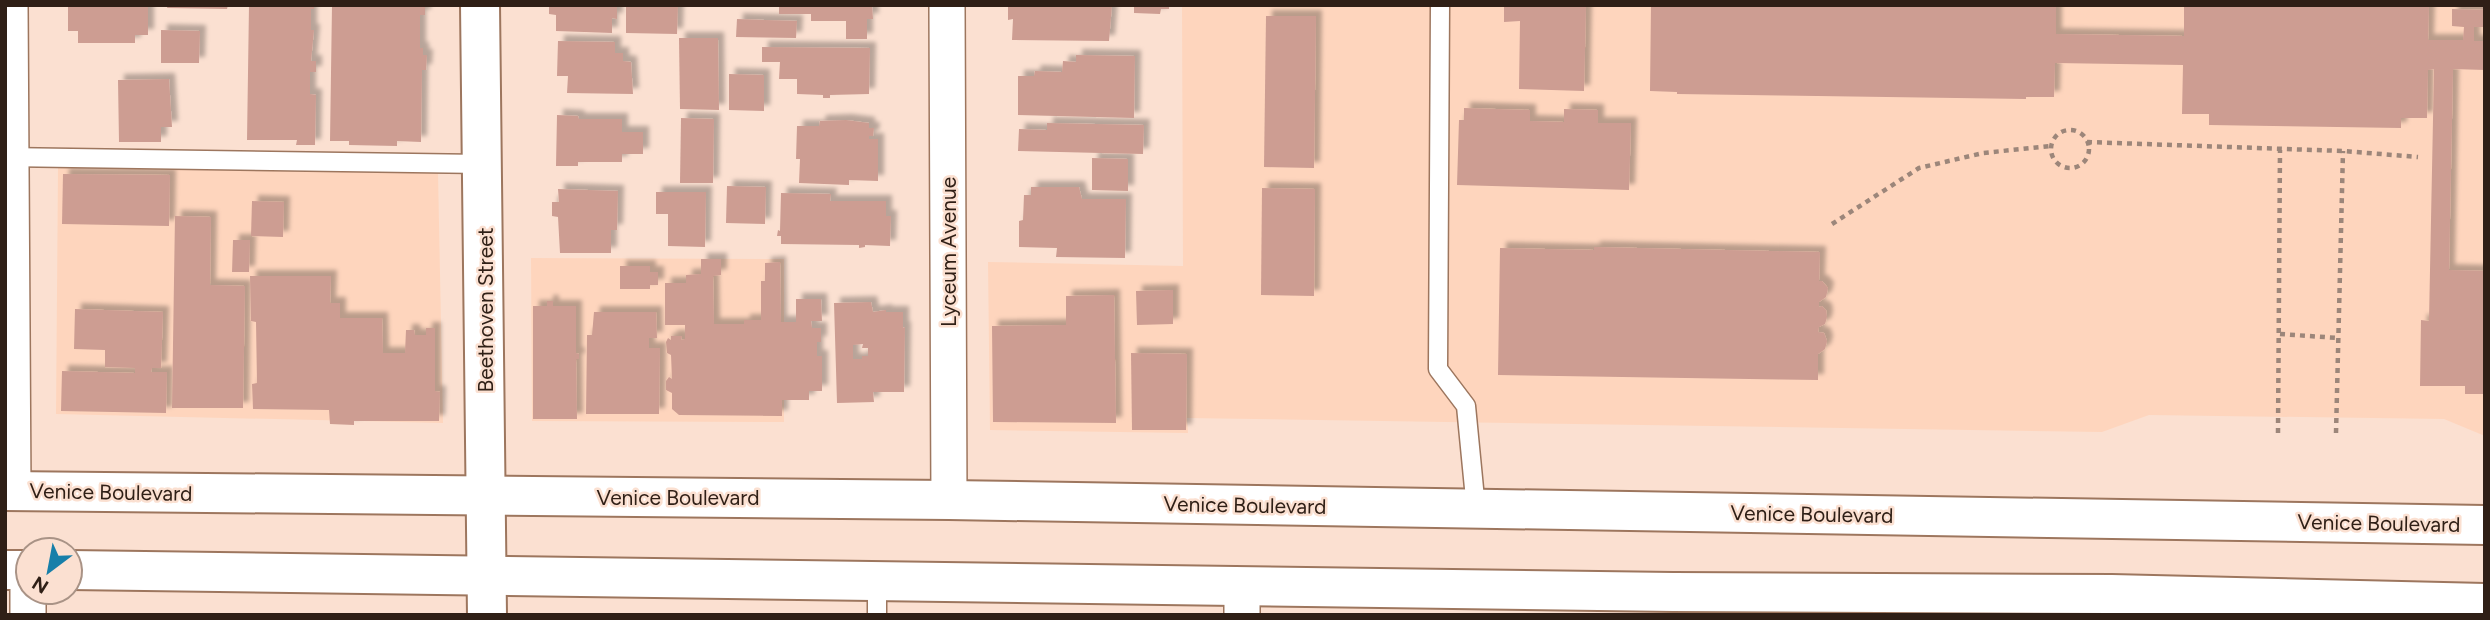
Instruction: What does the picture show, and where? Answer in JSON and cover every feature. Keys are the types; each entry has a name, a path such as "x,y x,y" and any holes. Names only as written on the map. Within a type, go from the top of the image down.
{"main road":[{"name":"Beethoven Street","path":"480,5 484,164 487,615"},
{"name":"Venice Boulevard","path":"9,491 948,500 2485,525"},
{"path":"84,570 487,576 877,598 1673,603 2485,603"}],"street":[{"path":"9,491 10,5"},
{"name":"Lyceum Avenue","path":"947,5 948,500"}],"lane":[{"path":"1440,5 1438,369 1466,406 1476,509"},
{"path":"9,157 484,164"}],"path":[{"path":"2068,131 2080,133 2088,142 2088,155 2080,165 2068,168 2057,163 2051,146 2057,135 2068,131"},
{"path":"2088,142 2343,151 2418,157"},
{"path":"1832,224 1919,169 1983,153 2051,146"},
{"path":"2278,433 2280,150"},
{"path":"2336,433 2343,151"},
{"path":"2280,334 2338,338"}],"shaded area":[{"path":"1182,5 2485,5 2485,436 2444,419 2149,415 2102,432 1187,418 1188,433 990,430 988,262 1183,266"},
{"path":"58,168 438,173 443,423 56,414"},
{"path":"531,258 784,259 784,422 532,421"}],"building":[{"path":"68,5 148,5 148,35 135,35 135,43 78,43 78,31 68,31"},
{"path":"168,5 228,5 227,9 167,8"},
{"path":"249,5 314,5 314,9 311,9 311,30 314,30 311,61 316,61 316,72 310,72 310,94 316,95 315,145 296,145 297,140 247,140"},
{"path":"332,5 425,5 425,15 420,15 420,48 423,48 423,55 427,55 426,70 422,70 421,142 397,141 397,146 349,145 349,141 330,141"},
{"path":"549,5 617,5 617,19 612,18 612,33 556,31 556,15 549,14"},
{"path":"626,5 678,5 677,34 626,33"},
{"path":"779,5 869,5 872,6 873,19 867,19 867,39 846,39 846,21 811,21 811,14 779,14"},
{"path":"1008,5 1112,5 1109,41 1012,40 1013,19 1008,20"},
{"path":"1134,5 1169,5 1169,9 1161,9 1160,14 1134,13"},
{"path":"1504,5 1586,5 1584,91 1519,89 1520,21 1504,22"},
{"path":"1651,5 2056,5 2056,34 2184,36 2184,5 2429,5 2428,40 2463,40 2464,27 2452,26 2452,9 2485,10 2485,27 2474,27 2474,41 2485,41 2485,70 2453,69 2449,270 2485,271 2485,394 2465,394 2465,386 2420,386 2421,320 2429,321 2434,69 2428,70 2427,118 2401,118 2401,128 2209,125 2209,114 2182,114 2183,65 2055,63 2054,97 2026,99 1677,94 1650,91"},
{"path":"1266,16 1316,16 1314,168 1264,167"},
{"path":"737,19 797,21 796,38 736,37"},
{"path":"161,30 200,31 199,63 161,63"},
{"path":"679,38 718,38 719,110 680,109"},
{"path":"558,41 615,42 615,53 623,53 623,61 631,62 633,94 567,93 568,76 557,76"},
{"path":"762,47 870,48 869,94 830,95 830,98 823,98 823,95 797,94 797,79 779,79 780,62 762,62"},
{"path":"1076,55 1135,56 1134,118 1018,115 1018,76 1034,76 1035,71 1062,72 1063,61 1076,62"},
{"path":"729,74 764,75 764,111 729,110"},
{"path":"169,79 172,127 161,127 161,142 119,142 118,80"},
{"path":"1464,108 1530,110 1530,121 1564,122 1564,109 1598,110 1598,123 1631,123 1629,190 1457,185 1459,120 1464,120"},
{"path":"557,115 578,116 579,119 622,119 622,132 643,132 643,154 622,154 622,162 578,162 578,166 556,166"},
{"path":"681,118 714,119 713,183 680,183"},
{"path":"820,121 869,123 869,128 874,128 873,136 869,136 869,139 878,139 878,181 849,180 849,185 799,183 800,159 796,159 797,126 819,126"},
{"path":"1047,123 1144,125 1143,154 1018,151 1019,129 1047,130"},
{"path":"1092,158 1128,159 1128,191 1092,190"},
{"path":"63,174 170,175 169,226 62,224"},
{"path":"727,186 766,187 765,224 726,223"},
{"path":"1031,187 1079,187 1082,199 1126,199 1125,258 1056,257 1057,248 1019,247 1019,221 1023,220 1024,195 1031,195"},
{"path":"1262,188 1315,189 1314,296 1261,295"},
{"path":"558,189 618,191 617,230 611,230 611,253 560,253 558,217 552,216 552,202 559,202"},
{"path":"656,192 706,192 705,247 668,246 668,214 656,214"},
{"path":"781,193 831,194 830,201 886,201 886,216 891,216 890,246 865,245 859,248 859,245 781,244 781,236 777,236 778,230 780,231"},
{"path":"252,201 284,202 283,237 251,236"},
{"path":"175,216 211,217 210,285 245,286 243,408 172,408"},
{"path":"233,240 250,240 249,272 232,272"},
{"path":"1594,247 1820,252 1819,281 1828,288 1826,297 1819,302 1819,307 1822,306 1826,310 1827,317 1818,332 1824,333 1827,341 1825,349 1818,354 1818,380 1498,375 1500,248 1594,250"},
{"path":"701,259 721,259 721,275 713,276 714,324 744,324 744,320 761,320 761,281 765,281 765,263 780,262 781,322 796,322 796,299 821,299 822,321 811,321 812,328 821,328 817,356 822,356 822,391 809,391 809,400 782,400 782,416 679,415 672,409 672,393 666,390 666,381 669,377 672,379 671,355 667,353 666,342 668,338 671,340 671,336 682,336 681,340 685,339 685,325 665,325 665,283 686,283 686,275 701,274"},
{"path":"620,266 650,266 650,272 658,272 658,285 650,285 650,289 620,289"},
{"path":"250,276 331,276 330,303 340,303 340,318 382,318 383,353 405,353 406,330 414,330 415,335 426,335 426,328 435,328 435,391 440,392 439,421 354,421 354,425 330,424 329,410 253,409 252,384 257,383 256,322 251,321"},
{"path":"1173,290 1173,324 1137,325 1136,291"},
{"path":"1114,295 1116,423 993,422 992,326 1066,325 1066,296"},
{"path":"547,301 553,301 553,306 576,306 576,353 579,354 579,359 576,359 577,419 533,419 533,306 547,306"},
{"path":"871,302 873,312 903,312 904,392 873,392 874,402 837,403 834,303","holes":["863,344 862,348 868,348 868,356 853,359 853,345"]},
{"path":"75,309 163,312 161,368 152,368 151,372 167,372 166,413 61,411 62,371 135,373 135,368 105,367 105,350 74,349"},
{"path":"594,312 656,312 657,338 649,338 649,348 660,348 659,414 586,414 587,335 592,335"},
{"path":"1131,353 1187,354 1186,430 1132,430"}]}
